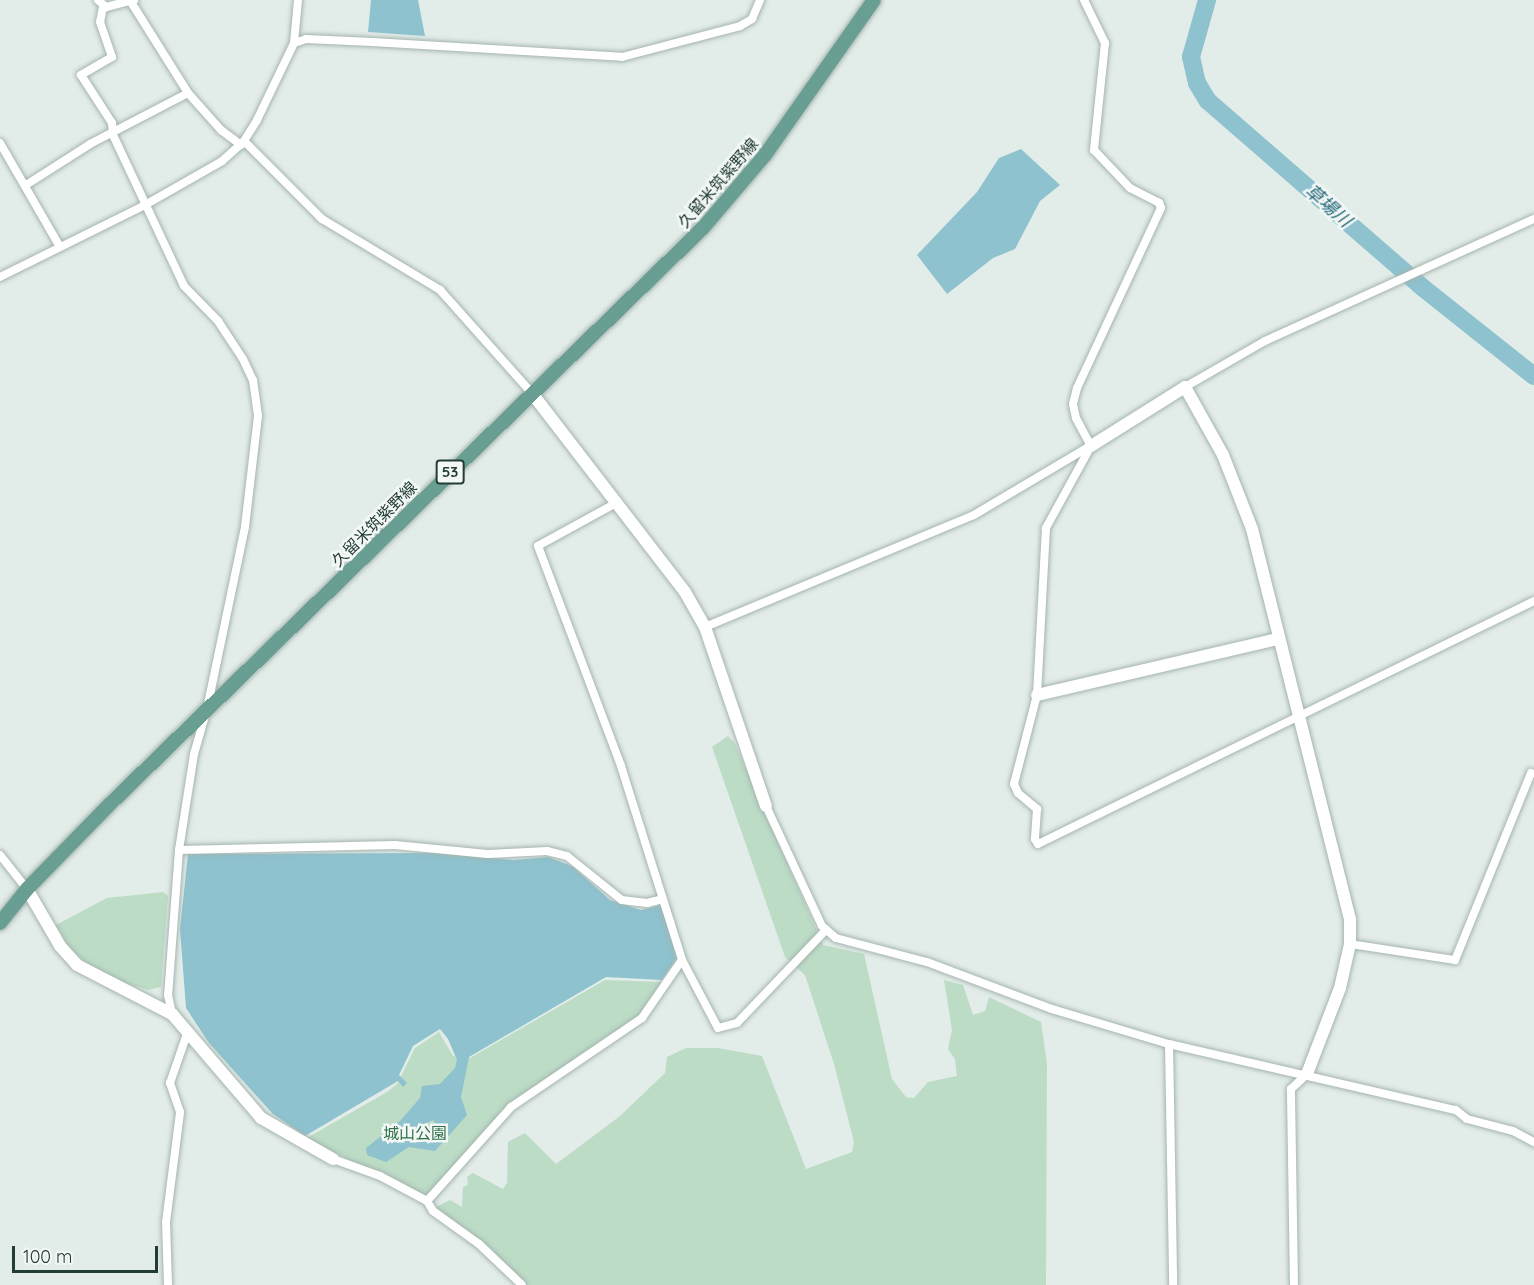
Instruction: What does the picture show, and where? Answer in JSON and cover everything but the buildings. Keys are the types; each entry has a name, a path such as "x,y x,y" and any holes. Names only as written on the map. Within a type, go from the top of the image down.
{"main road":[{"name":"久留米筑紫野線","path":"0,923 27,889 207,709 727,202 789,123 874,0"}],"street":[{"path":"0,277 145,205 222,161 242,143 294,43 298,0"},
{"path":"294,43 306,39 622,57 740,26 753,19 760,0"},
{"path":"1084,0 1105,43 1095,150 1130,188 1159,202 1161,208 1077,388 1073,404 1076,418 1091,446"},
{"path":"522,1285 479,1244 433,1211 427,1202 380,1176 333,1159 261,1118 172,1014 168,995 178,849 194,754 207,709 245,527 257,435 257,396 232,341 218,321 184,286 113,135 112,123 81,75 112,57 100,22 101,3 133,1 188,93 221,130 242,143 322,219 440,290 531,392 618,502 670,570 705,627 766,806 826,930 837,938 927,962 1052,1009 1169,1044 1455,1110 1467,1119 1534,1142"},
{"path":"26,185 90,144 113,135 188,93"},
{"path":"0,143 60,247"},
{"path":"705,627 974,515 1265,341 1534,219"},
{"path":"1185,387 1222,455 1252,529 1296,718 1344,886 1350,944 1341,988 1307,1074 1291,1089 1294,1285"},
{"path":"1091,446 1046,528 1037,696 1014,784 1018,793 1036,809 1035,838 1042,845 1534,601"},
{"path":"618,502 538,546 621,766 682,960 718,1028 725,1029 737,1023 826,930"},
{"path":"1037,696 1278,639"},
{"path":"1350,944 1455,960 1531,773"},
{"path":"178,849 395,844 488,854 547,851 567,856 622,900 647,903 663,899"},
{"path":"0,855 27,889 60,946 77,965 172,1014"},
{"path":"427,1202 512,1107 642,1018 682,960"},
{"path":"168,1285 166,1222 180,1112 170,1083 187,1034"},
{"path":"1169,1044 1173,1285"}],"green space":[{"path":"728,736 734,742 823,945 864,954 892,1079 906,1097 914,1098 928,1082 957,1076 955,1059 948,1049 952,1030 944,980 963,985 973,1015 985,1011 989,997 1041,1022 1047,1064 1046,1285 526,1285 436,1207 450,1200 462,1207 463,1187 468,1185 467,1177 473,1173 503,1189 507,1183 508,1142 525,1133 556,1164 620,1116 665,1073 667,1057 686,1048 718,1048 762,1056 806,1169 852,1152 854,1142 834,1064 805,975 785,957 712,747"},
{"path":"163,892 168,896 161,987 148,990 119,981 88,964 70,950 56,925 107,898"},
{"name":"城山公園","path":"605,980 664,982 645,1011 498,1117 427,1196 305,1139 387,1092 397,1084 415,1048 439,1032 453,1056 470,1058"}],"water":[{"path":"371,0 418,0 425,36 368,32"},
{"path":"1021,149 1060,185 1040,201 1015,249 993,258 947,294 917,255 977,192 999,158"},
{"path":"435,853 513,860 548,857 572,866 610,900 641,910 661,905 677,958 662,980 606,977 469,1057 461,1097 467,1115 435,1151 409,1147 386,1162 367,1155 366,1148 401,1120 420,1098 422,1086 440,1084 455,1068 457,1060 448,1039 440,1029 413,1046 399,1075 407,1083 403,1087 398,1081 305,1136 273,1114 209,1043 186,1008 180,929 188,854","holes":["433,1120 439,1128 428,1136 424,1125"]}],"waterway":[{"name":"草場川","path":"1207,0 1191,57 1197,83 1208,101 1422,287 1534,376"}]}
